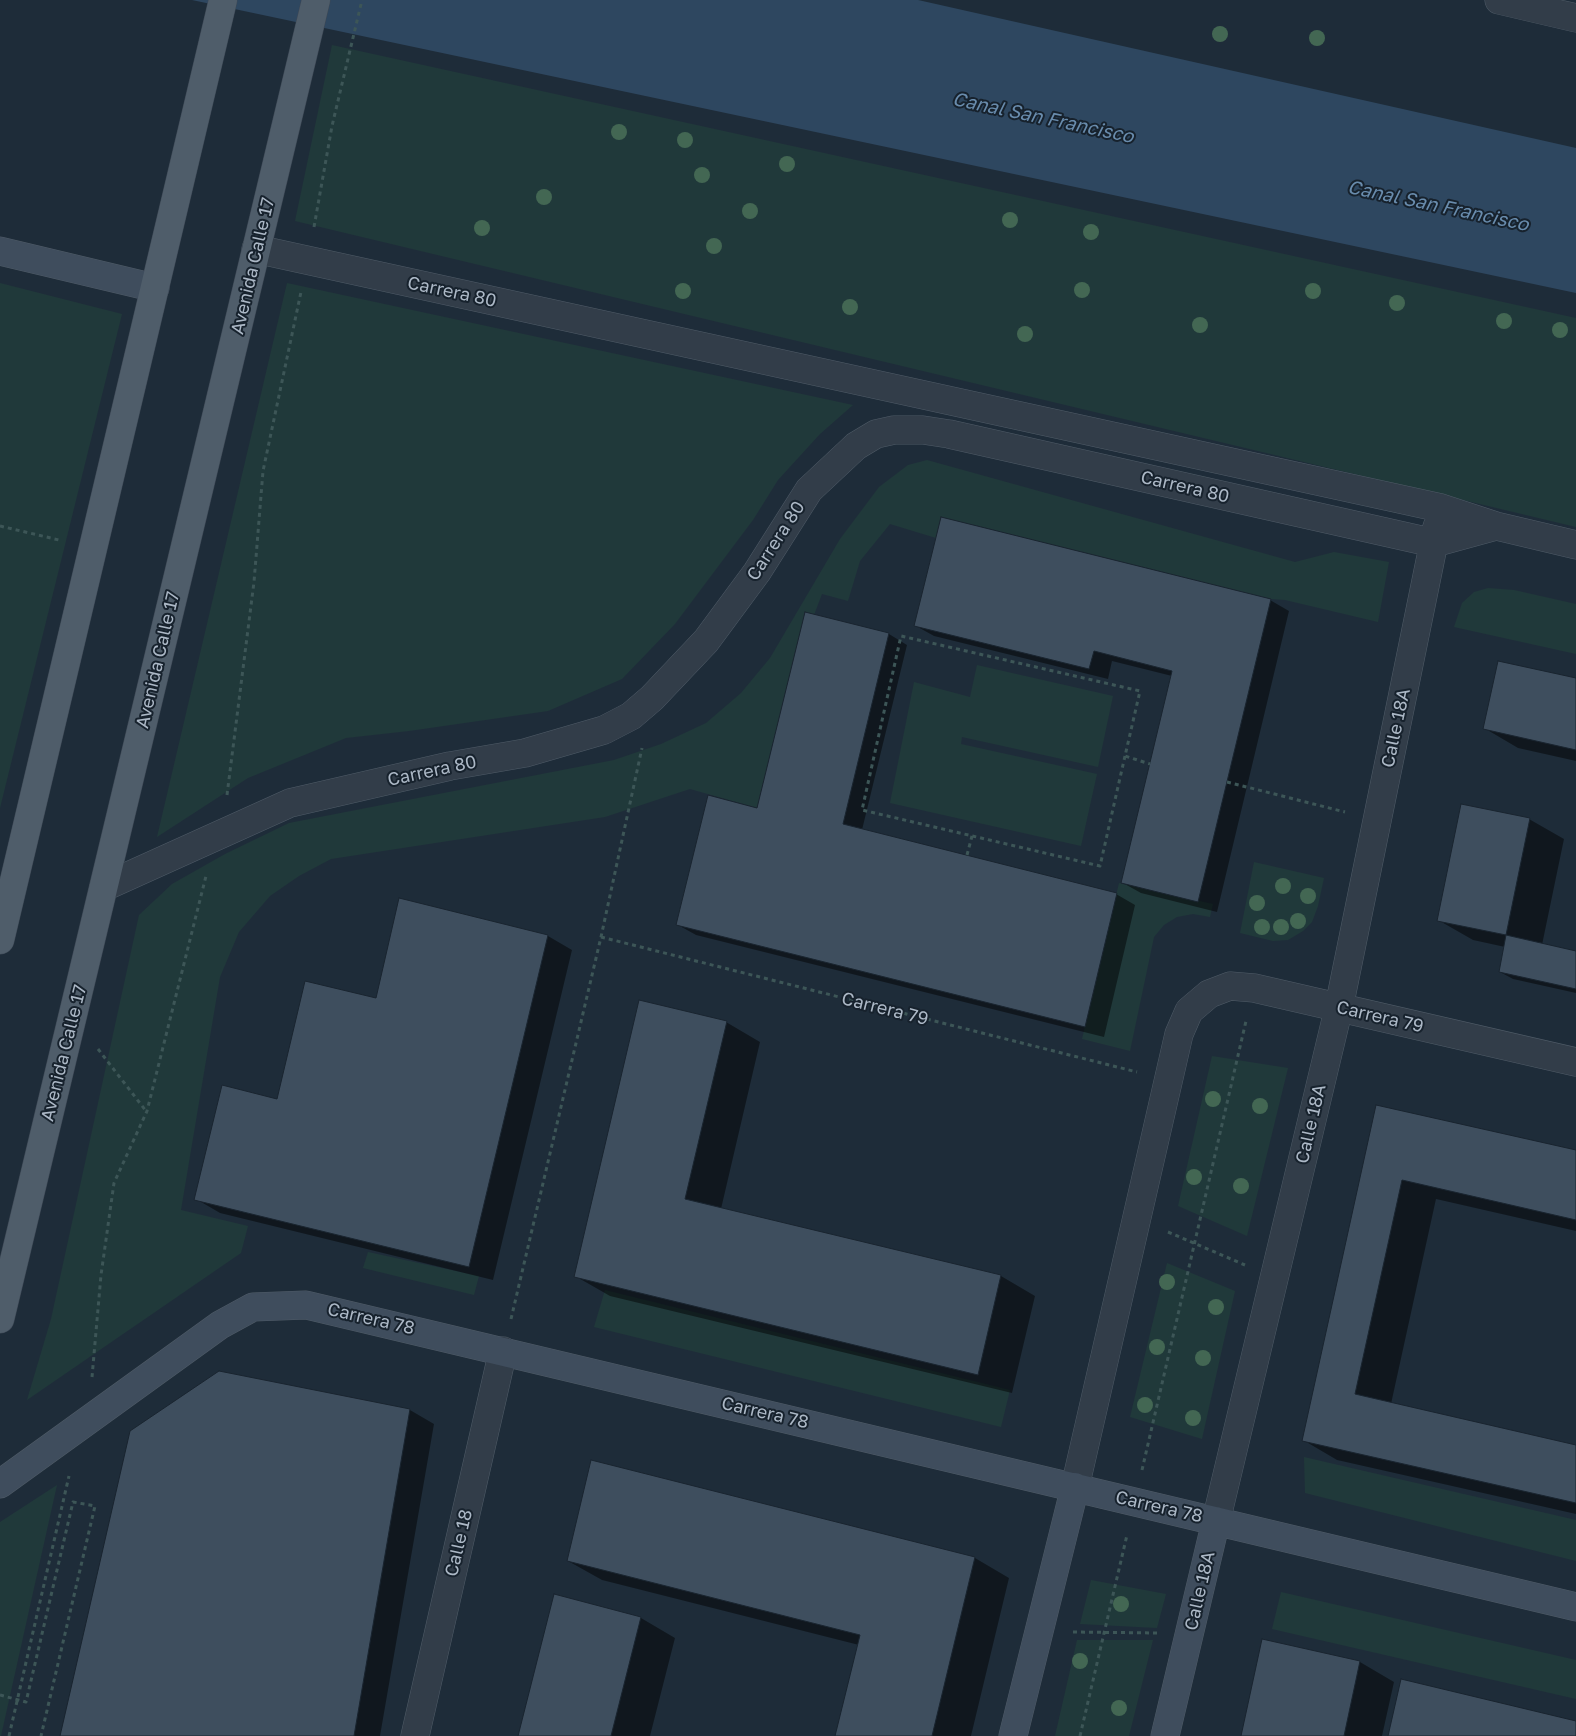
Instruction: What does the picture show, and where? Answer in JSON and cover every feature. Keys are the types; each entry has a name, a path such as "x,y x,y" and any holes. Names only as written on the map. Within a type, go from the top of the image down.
{"main road":[{"name":"Avenida Calle 17","path":"0,1319 316,0"},
{"path":"0,940 220,11"}],"street":[{"path":"1499,0 1576,18"},
{"name":"Carrera 80","path":"256,249 1441,508 1496,526 1576,545"},
{"path":"0,251 155,288"},
{"name":"Carrera 80","path":"104,887 290,803 450,766 525,753 604,730 631,716 652,698 706,641 757,572 809,490 856,446 876,434 894,430 923,430 949,434 1434,543 1496,526"},
{"name":"Calle 18A","path":"1165,1736 1339,1007 1441,508"},
{"name":"Carrera 79","path":"1169,1080 1179,1034 1189,1011 1209,994 1230,986 1254,988 1576,1062"},
{"path":"1013,1736 1075,1488 1169,1080"},
{"name":"Carrera 78","path":"0,1484 220,1325 253,1307 283,1304 321,1307 1576,1607"},
{"name":"Calle 18","path":"415,1736 503,1351"}],"path":[{"path":"89,1420 101,1275 114,1182 147,1111 216,837 231,767 254,582 263,471 308,261 332,126 362,0"},
{"path":"0,526 59,540"},
{"path":"901,636 1140,691 1125,756 1100,866 862,810 901,636"},
{"path":"511,1320 601,937 652,698"},
{"path":"1125,756 1150,764"},
{"path":"1227,782 1351,814"},
{"path":"967,855 972,836"},
{"name":"Carrera 79","path":"601,937 1169,1080"},
{"path":"1080,1736 1254,988"},
{"path":"73,1016 147,1111"},
{"path":"1163,1230 1248,1266"},
{"path":"9,1736 69,1475"},
{"path":"0,1695 26,1702 73,1502 95,1506 41,1736"},
{"path":"1068,1632 1162,1634"}],"green space":[{"path":"332,45 1576,318 1576,527 295,221"},
{"path":"0,283 122,314 0,808"},
{"path":"287,283 853,405 820,434 778,480 753,520 675,624 622,679 548,711 346,738 248,778 157,837"},
{"path":"927,460 1295,562 1334,552 1389,562 1378,622 1285,600 1271,599 941,517 936,538 890,524 860,561 848,601 822,594 814,615 805,612 757,808 690,789 605,817 331,859 299,876 270,896 239,932 220,977 181,1210 248,1226 241,1253 27,1400 51,1319 139,915 172,884 225,854 289,823 614,760 661,744 706,723 741,693 770,658 840,539 879,487 908,465"},
{"path":"1488,588 1514,590 1576,604 1576,654 1454,627 1462,603 1474,592"},
{"path":"977,665 1113,696 1098,767 962,737 961,744 1097,774 1081,846 890,803 914,682 970,697"},
{"path":"1254,862 1324,878 1318,906 1312,922 1303,931 1288,940 1273,941 1240,933"},
{"path":"1119,883 1213,904 1210,917 1193,914 1177,917 1164,925 1154,937 1130,1051 1082,1039"},
{"path":"1212,1056 1288,1068 1247,1236 1178,1206"},
{"path":"368,1252 479,1276 474,1295 363,1268"},
{"path":"1167,1263 1235,1291 1202,1439 1130,1417"},
{"path":"605,1290 1010,1390 1001,1427 594,1327"},
{"path":"1304,1457 1576,1520 1576,1561 1305,1493"},
{"path":"57,1485 1,1736 0,1736 0,1522"},
{"path":"1091,1580 1166,1594 1157,1628 1080,1624"},
{"path":"1281,1592 1576,1660 1576,1699 1272,1629"},
{"path":"1077,1640 1153,1640 1129,1736 1055,1736"}],"water":[{"name":"Canal San Francisco","path":"192,0 918,0 1576,148 1576,293"}],"building":[{"path":"941,517 1271,599 1198,902 1121,883 1172,671 1094,651 1089,669 914,626"},
{"path":"805,612 889,633 843,824 1117,893 1085,1027 676,925 708,795 757,808"},
{"path":"1498,661 1576,678 1576,750 1483,729"},
{"path":"1461,804 1530,818 1506,935 1437,921"},
{"path":"399,898 548,935 469,1267 194,1200 222,1085 277,1099 305,981 376,998"},
{"path":"1506,935 1576,951 1576,989 1499,972"},
{"path":"639,1000 727,1021 685,1199 1001,1275 978,1375 574,1277"},
{"path":"1376,1105 1576,1150 1576,1220 1402,1180 1355,1394 1576,1445 1576,1503 1302,1441"},
{"path":"219,1371 410,1409 354,1736 60,1736 130,1431"},
{"path":"591,1460 975,1557 932,1736 835,1736 860,1635 567,1561"},
{"path":"554,1594 641,1617 611,1736 518,1736"},
{"path":"1262,1639 1360,1661 1344,1736 1241,1736"},
{"path":"1401,1679 1576,1721 1576,1736 1388,1736"}]}
